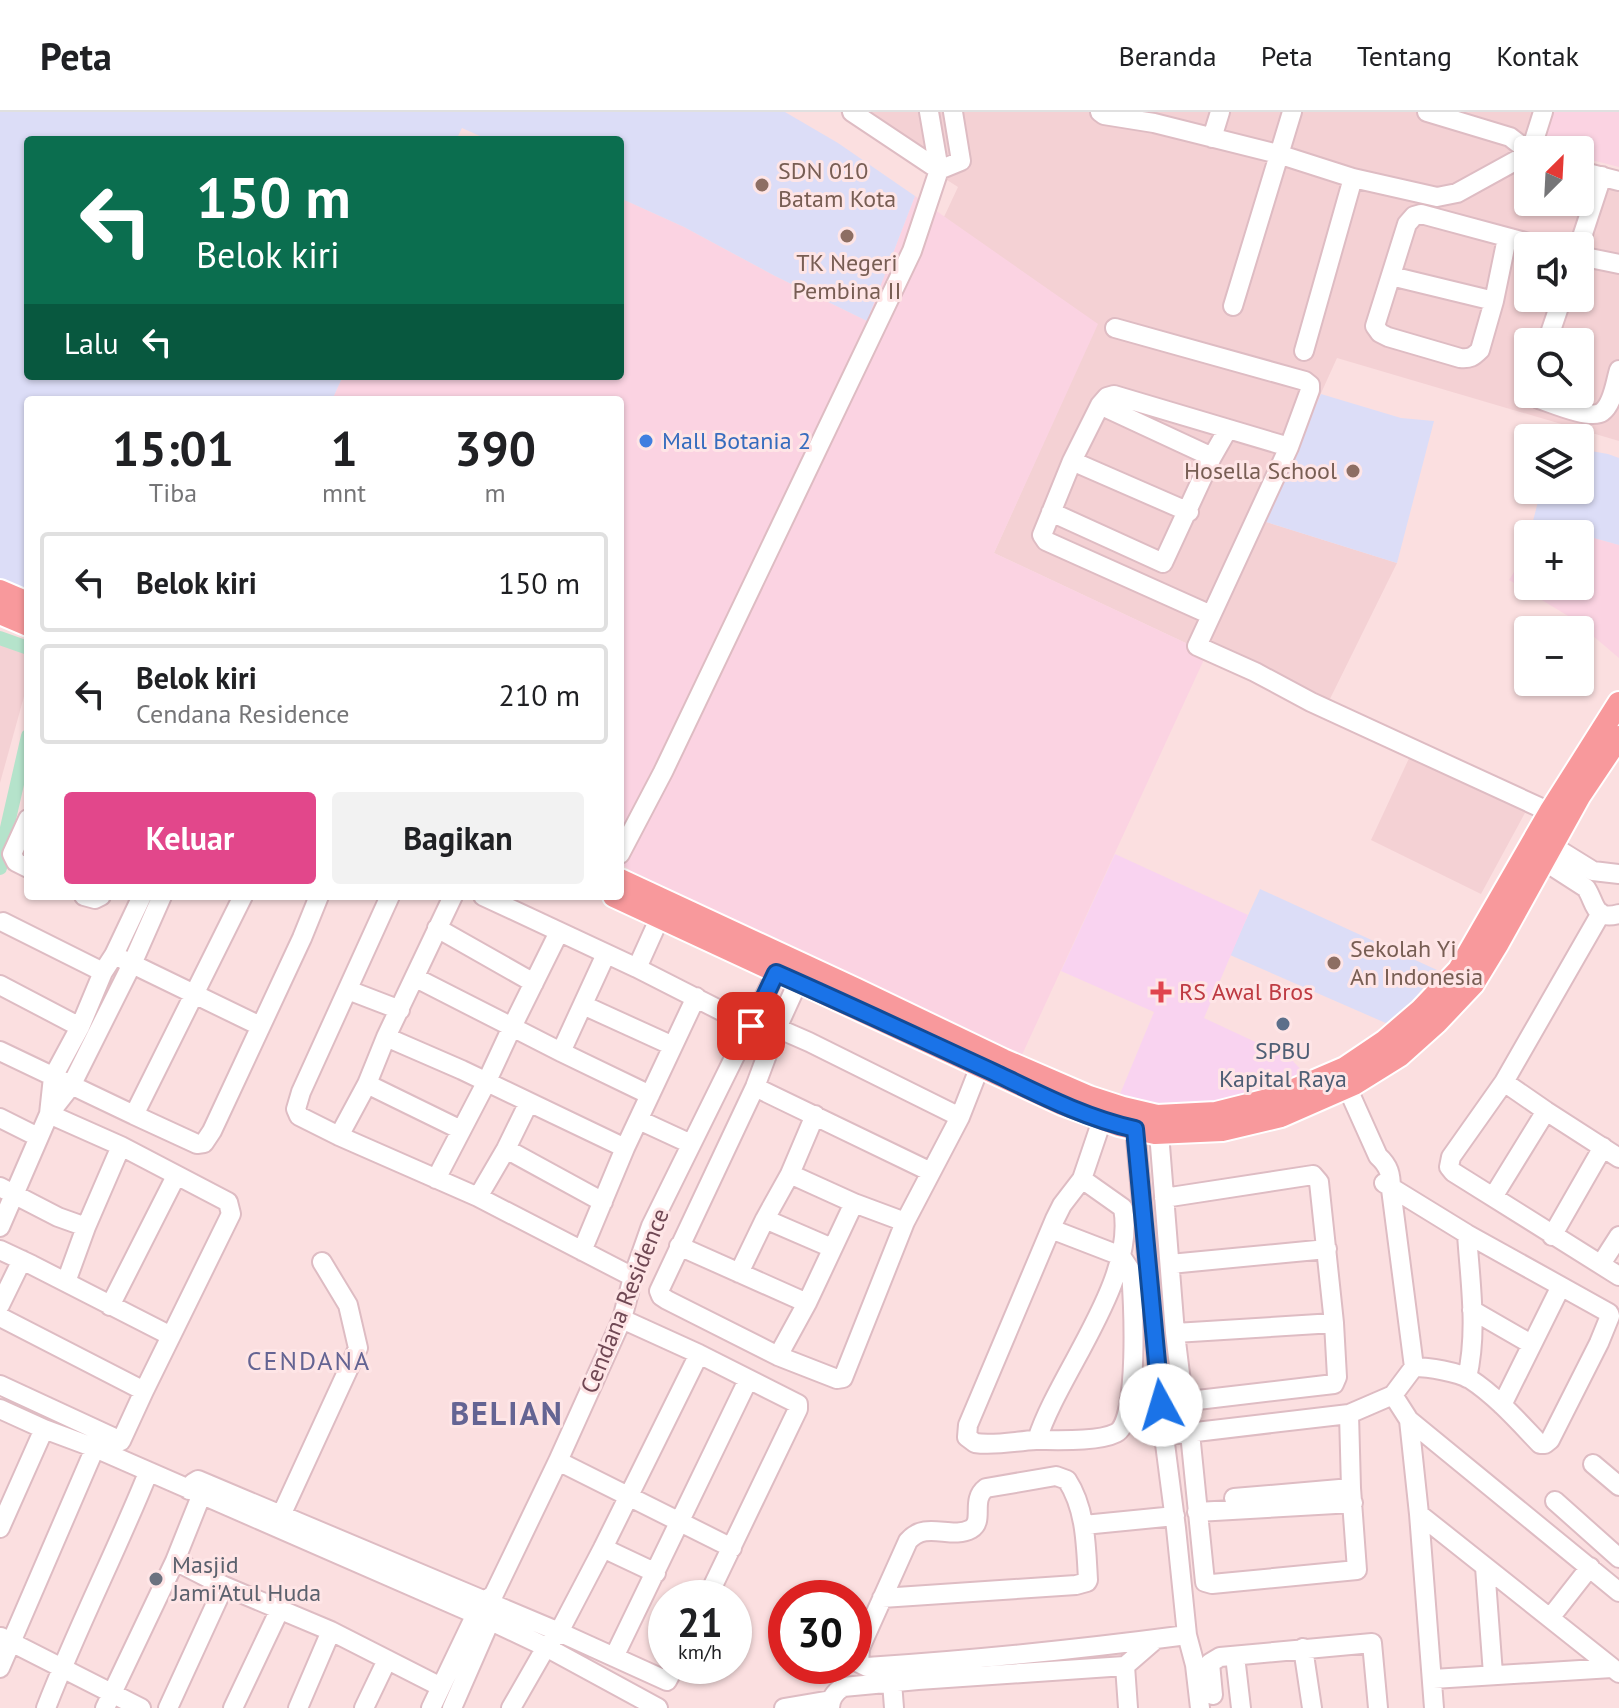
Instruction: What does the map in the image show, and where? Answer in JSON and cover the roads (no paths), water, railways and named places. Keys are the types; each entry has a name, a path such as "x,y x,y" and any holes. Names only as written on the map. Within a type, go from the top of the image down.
{"main road":[{"path":"0,591 24,601"},
{"path":"0,613 24,623"},
{"path":"624,882 852,996 980,1066 1062,1104 1102,1120 1159,1133 1222,1130 1281,1116 1347,1087 1399,1056 1473,984 1490,939 1550,812 1619,703"},
{"path":"623,900 776,973 852,996 1089,1097 1157,1116 1216,1113 1275,1098 1345,1068 1385,1041 1421,1010 1490,939 1619,737"}],"street":[{"path":"852,112 939,170"},
{"path":"624,846 663,772 912,251 939,170 929,112"},
{"path":"939,170 961,161 953,112"},
{"path":"1100,112 1104,115 1156,118 1212,138 1278,154 1353,178 1437,197 1457,193 1514,161"},
{"path":"1212,138 1220,112"},
{"path":"1233,306 1292,112"},
{"path":"1427,112 1514,139"},
{"path":"1535,136 1543,112"},
{"path":"1304,351 1353,178"},
{"path":"1585,232 1610,178"},
{"path":"1507,238 1494,301 1480,350 1474,356 1460,358 1388,337 1376,330 1407,224 1414,216 1421,214 1514,240"},
{"path":"1594,259 1619,264"},
{"path":"1391,276 1494,301"},
{"path":"1115,328 1305,381 1310,385 1289,447 1197,646 1550,812"},
{"path":"1567,408 1585,414 1603,412 1611,401 1619,370"},
{"path":"1211,615 1046,541 1042,535 1072,461 1100,405 1107,397 1114,395 1289,447"},
{"path":"1100,405 1212,457"},
{"path":"1051,512 1163,563 1228,429"},
{"path":"1072,461 1189,512"},
{"path":"24,820 12,854 16,862 24,866"},
{"path":"1547,853 1593,871 1619,874"},
{"path":"1547,853 1586,888 1594,907 1610,914 1504,1082 1451,1157 1449,1167 1552,1236 1619,1276"},
{"path":"49,1114 53,1077 140,900"},
{"path":"0,1227 7,1191 49,1114 71,1086 160,900"},
{"path":"134,1115 241,900"},
{"path":"0,1051 186,1140 204,1143 317,900"},
{"path":"388,900 301,1092 296,1109 299,1116 478,1197 633,1277"},
{"path":"339,1136 367,1084 451,900"},
{"path":"491,900 751,1026"},
{"path":"637,968 660,917"},
{"path":"3,922 103,972"},
{"path":"437,928 534,983"},
{"path":"436,1179 559,932"},
{"path":"561,1052 606,954"},
{"path":"114,955 260,1026"},
{"name":"Cendana Residence","path":"488,1608 622,1319 651,1226 776,973"},
{"path":"416,978 650,1095"},
{"path":"798,982 755,1087 660,1288 661,1296 778,1356 837,1379 843,1378 905,1222 960,1117 980,1066"},
{"path":"0,985 80,1027"},
{"path":"348,990 400,1010"},
{"path":"582,1251 625,1148 696,997"},
{"path":"583,1005 673,1046"},
{"path":"777,1028 960,1117"},
{"path":"386,1037 625,1148"},
{"path":"1504,1082 1619,1158"},
{"path":"367,1084 461,1130"},
{"path":"755,1087 931,1172"},
{"path":"1164,1436 1349,1414 1393,1395 1414,1367 1391,1177 1387,1164 1378,1156 1347,1087"},
{"path":"478,1197 529,1102"},
{"path":"1493,1197 1546,1111"},
{"path":"0,1385 121,1441 231,1214 228,1202 121,1146 49,1114"},
{"path":"739,1273 790,1174 815,1115"},
{"path":"0,1118 38,1137"},
{"path":"639,1120 691,1144"},
{"path":"1051,1229 1121,1256 1131,1271 1132,1380 1128,1416 1121,1430 1115,1434 1080,1440 980,1444 969,1440 968,1425 1051,1229 1062,1205 1082,1179 1102,1120"},
{"path":"1135,1129 1164,1436 1187,1635 1207,1702"},
{"path":"1159,1133 1164,1198 1170,1264 1175,1333 1183,1398 1189,1401 1332,1385 1337,1377 1334,1323 1319,1182 1313,1175 1164,1198"},
{"path":"66,1282 121,1146"},
{"path":"1552,1236 1603,1147"},
{"path":"506,1149 603,1202"},
{"path":"790,1174 905,1222"},
{"path":"110,1306 176,1176"},
{"path":"1037,1440 1089,1334 1121,1256 1125,1227 1123,1208 1082,1179"},
{"path":"1391,1189 1610,1314 1599,1343 1547,1443 1540,1444 1502,1405 1467,1378 1426,1367 1414,1367"},
{"path":"7,1191 58,1217 86,1227"},
{"path":"778,1356 854,1203"},
{"path":"765,1219 832,1248"},
{"path":"1467,1234 1472,1310 1472,1358 1467,1378"},
{"path":"1601,1264 1619,1236"},
{"path":"679,1246 807,1303"},
{"path":"1170,1264 1327,1249"},
{"path":"0,1250 171,1336"},
{"path":"0,1305 22,1260"},
{"path":"278,1521 358,1348 348,1305 322,1262"},
{"path":"1502,1405 1560,1288"},
{"path":"1472,1310 1531,1344"},
{"path":"0,1317 144,1391"},
{"path":"622,1319 798,1404 716,1580"},
{"path":"1175,1333 1334,1323"},
{"path":"511,1708 546,1647 559,1632 699,1354"},
{"path":"614,1657 748,1380"},
{"path":"1393,1395 1409,1420 1619,1592"},
{"path":"0,1409 195,1493 278,1521 488,1608 559,1632 648,1672"},
{"path":"1190,1433 1204,1580 1208,1584 1357,1570 1349,1414"},
{"path":"1409,1420 1434,1708"},
{"path":"0,1528 44,1429"},
{"path":"0,1668 5,1639 95,1448"},
{"path":"558,1461 732,1548"},
{"path":"1593,1464 1619,1486"},
{"path":"46,1708 148,1473"},
{"path":"882,1598 1087,1582 1084,1525 1075,1492 1067,1480 1056,1476 986,1488 978,1498 976,1525 973,1528 914,1534 908,1541 882,1598 860,1648 858,1658 862,1666 932,1662 1187,1635"},
{"path":"108,1701 175,1561 195,1493"},
{"path":"1196,1506 1352,1495"},
{"path":"1550,1618 1595,1572 1619,1557 1555,1501"},
{"path":"1419,1514 1616,1670"},
{"path":"1084,1525 1175,1516"},
{"path":"603,1548 656,1573"},
{"path":"175,1561 224,1586 331,1631 441,1687"},
{"path":"1485,1567 1493,1674"},
{"path":"168,1708 224,1586"},
{"path":"488,1608 546,1647 658,1708"},
{"path":"431,1708 488,1608"},
{"path":"452,1708 488,1608"},
{"path":"233,1708 280,1609"},
{"path":"298,1708 331,1631"},
{"path":"5,1639 62,1668 108,1701 141,1708"},
{"path":"784,1708 831,1704 837,1691 843,1687 1125,1666 1156,1639"},
{"path":"1207,1702 1210,1663 1220,1657 1372,1643 1378,1708"},
{"path":"1303,1648 1312,1708"},
{"path":"1235,1656 1241,1708"},
{"path":"364,1708 387,1660"},
{"path":"1125,1666 1128,1708"},
{"path":"1433,1679 1616,1670"},
{"path":"892,1682 894,1708"}],"waterway":[{"path":"0,638 24,647"},
{"path":"0,868 24,754"}],"place":[{"name":"SDN 010 Batam Kota","path":"762,185"},
{"name":"TK Negeri Pembina II","path":"847,236"},
{"name":"Mall Botania 2","path":"646,441"},
{"name":"Hosella School","path":"1353,471"},
{"name":"Sekolah Yi An Indonesia","path":"1334,963"},
{"name":"RS Awal Bros","path":"1161,992"},
{"name":"SPBU Kapital Raya","path":"1283,1024"},
{"name":"Masjid Jami'Atul Huda","path":"156,1579"}],"district":[{"name":"CENDANA","path":"309,1361"},
{"name":"BELIAN","path":"507,1414"}]}
